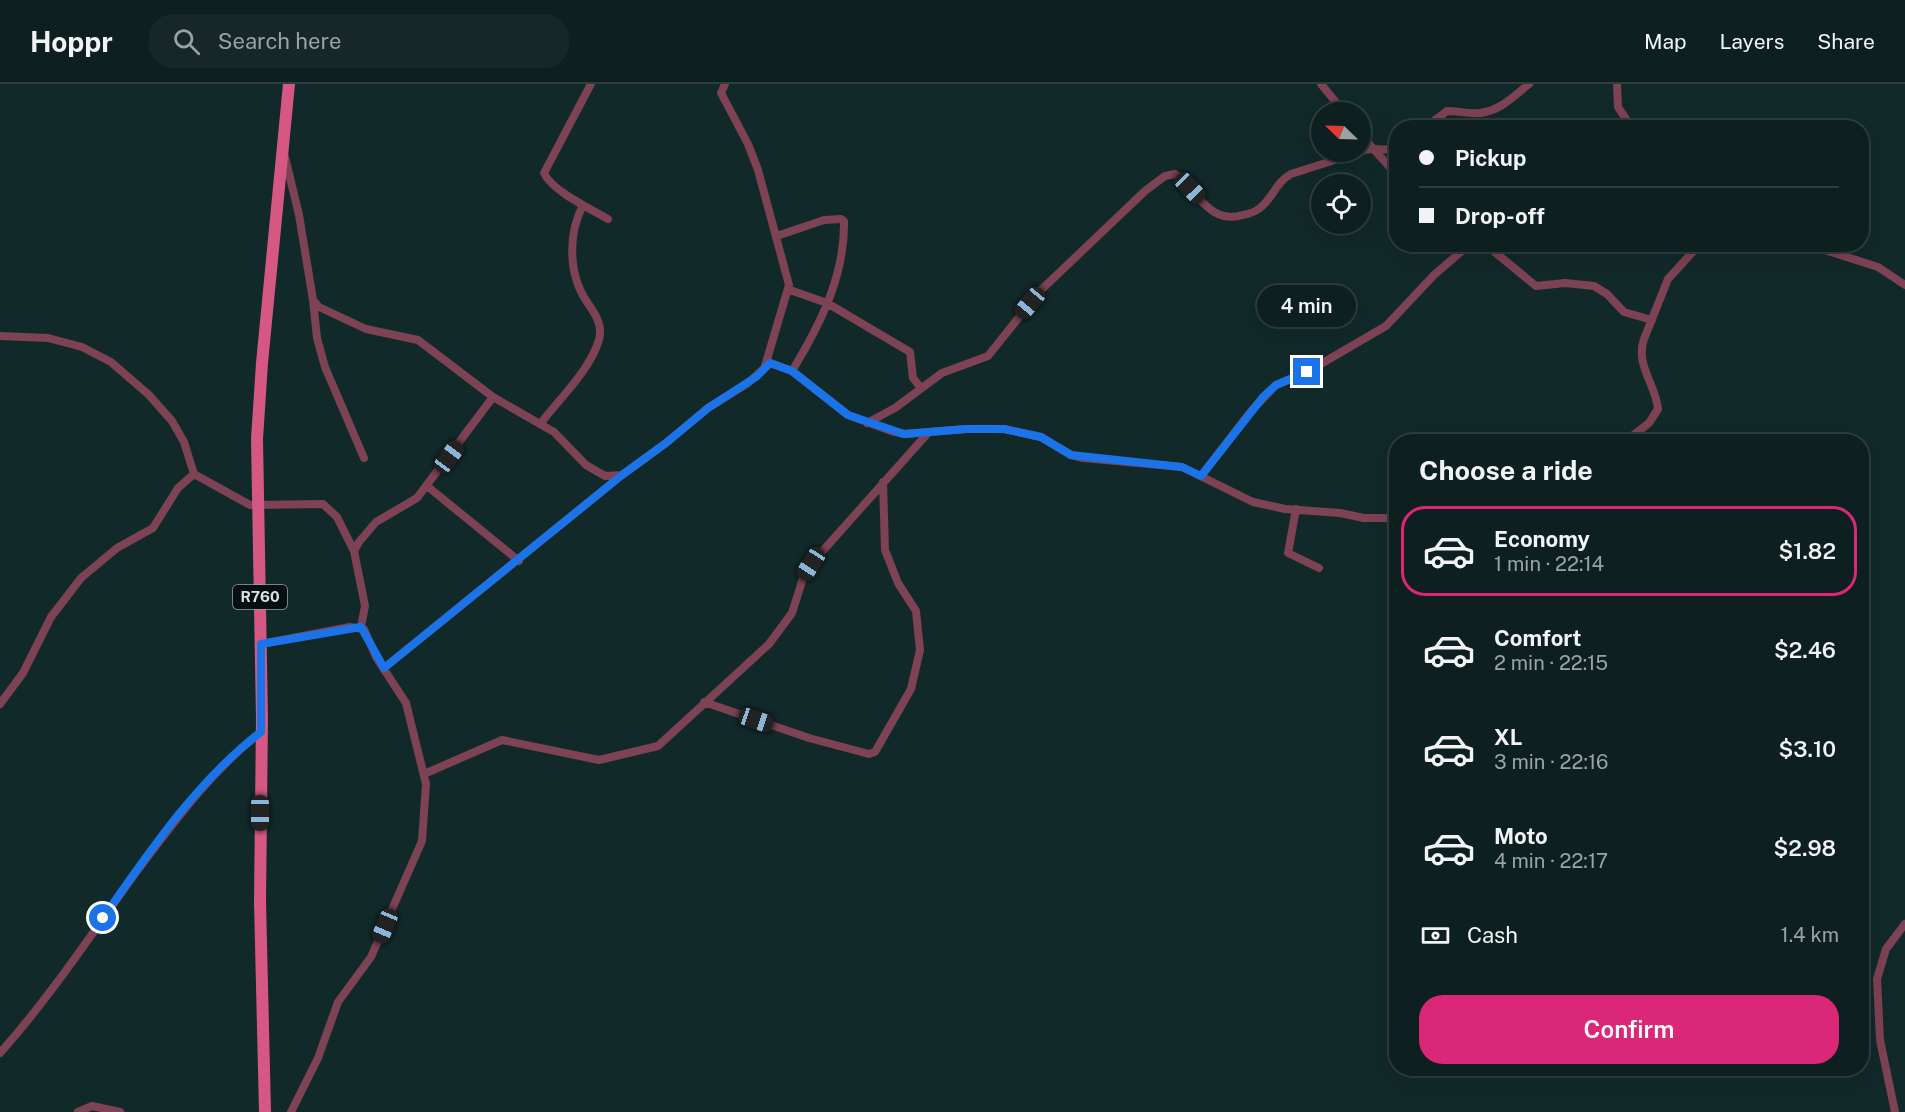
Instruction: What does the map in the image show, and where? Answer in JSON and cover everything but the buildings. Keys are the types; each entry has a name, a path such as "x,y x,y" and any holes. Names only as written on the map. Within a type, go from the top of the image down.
{"main road":[{"name":"R760","path":"265,1112 260,902 261,644 257,439 262,363 290,84"}],"street":[{"path":"591,84 544,173 548,180 608,219"},
{"path":"384,668 519,561 622,475 708,408 756,377 765,366 790,290 767,197 748,144 720,93 725,84"},
{"path":"1321,84 1336,102"},
{"path":"1435,120 1447,111 1482,113 1491,111 1506,104 1529,84"},
{"path":"1617,84 1618,107 1627,120"},
{"path":"1371,147 1389,149"},
{"path":"1371,147 1389,166"},
{"path":"284,153 299,215 317,338 325,367 364,458"},
{"path":"867,423 895,408 951,368 988,356 1040,291 1145,191 1165,176 1175,174 1212,211 1220,217 1230,219 1261,208 1281,180 1291,174 1327,162"},
{"path":"541,423 579,373 598,340 597,314 583,295 572,256 574,224 584,205"},
{"path":"777,236 824,220 843,219 843,253 827,303 815,332 792,371"},
{"path":"1201,476 1257,403 1276,385 1307,372 1386,326 1434,275 1461,252"},
{"path":"1495,252 1536,285 1565,283 1594,286 1607,294 1624,312 1652,320"},
{"path":"1635,434 1649,423 1658,409 1643,367 1641,348 1668,279 1693,252"},
{"path":"1831,252 1878,267 1905,285"},
{"path":"790,290 827,303 910,352 913,378 921,388"},
{"path":"313,300 319,307 366,329 418,340 493,397 541,423 595,471 605,476 622,475"},
{"path":"0,336 48,338 82,347 111,362 149,395 172,421 184,442 195,474 243,502 258,507 323,504 337,517 354,551 365,606 361,627 406,703 424,774 427,796 419,853 371,957 338,1002 318,1058 291,1112"},
{"path":"765,366 774,364 792,371 848,415 904,434 966,429 1014,431 1041,437 1071,455 1182,467 1252,502 1364,518 1389,518"},
{"path":"354,551 370,528 411,503 427,486 493,397"},
{"path":"424,774 502,740 599,760 653,748 671,737 704,702 769,644 792,613 804,575 811,564 928,433"},
{"path":"0,704 23,673 51,617 81,578 117,548 153,528 178,488 195,474"},
{"path":"704,702 809,738 869,754 875,752 911,689 921,650 916,611 898,583 885,550 883,482"},
{"path":"427,486 519,561"},
{"path":"1296,509 1288,553 1320,568"},
{"path":"261,644 361,627"},
{"path":"0,1053 42,1002 170,826 206,785 261,732"},
{"path":"1895,1112 1880,1040 1877,979 1886,949 1905,924"},
{"path":"78,1112 92,1106 120,1112"}],"route":[{"path":"103,918 160,838 192,800 233,757 261,732 261,644 358,626 364,628 376,657 384,668 597,498 622,475 708,408 756,377 770,363 792,371 818,389 834,406 848,415 904,434 966,429 1004,429 1041,437 1071,455 1083,458 1159,463 1182,467 1201,476 1263,397 1276,385 1307,372"}]}
